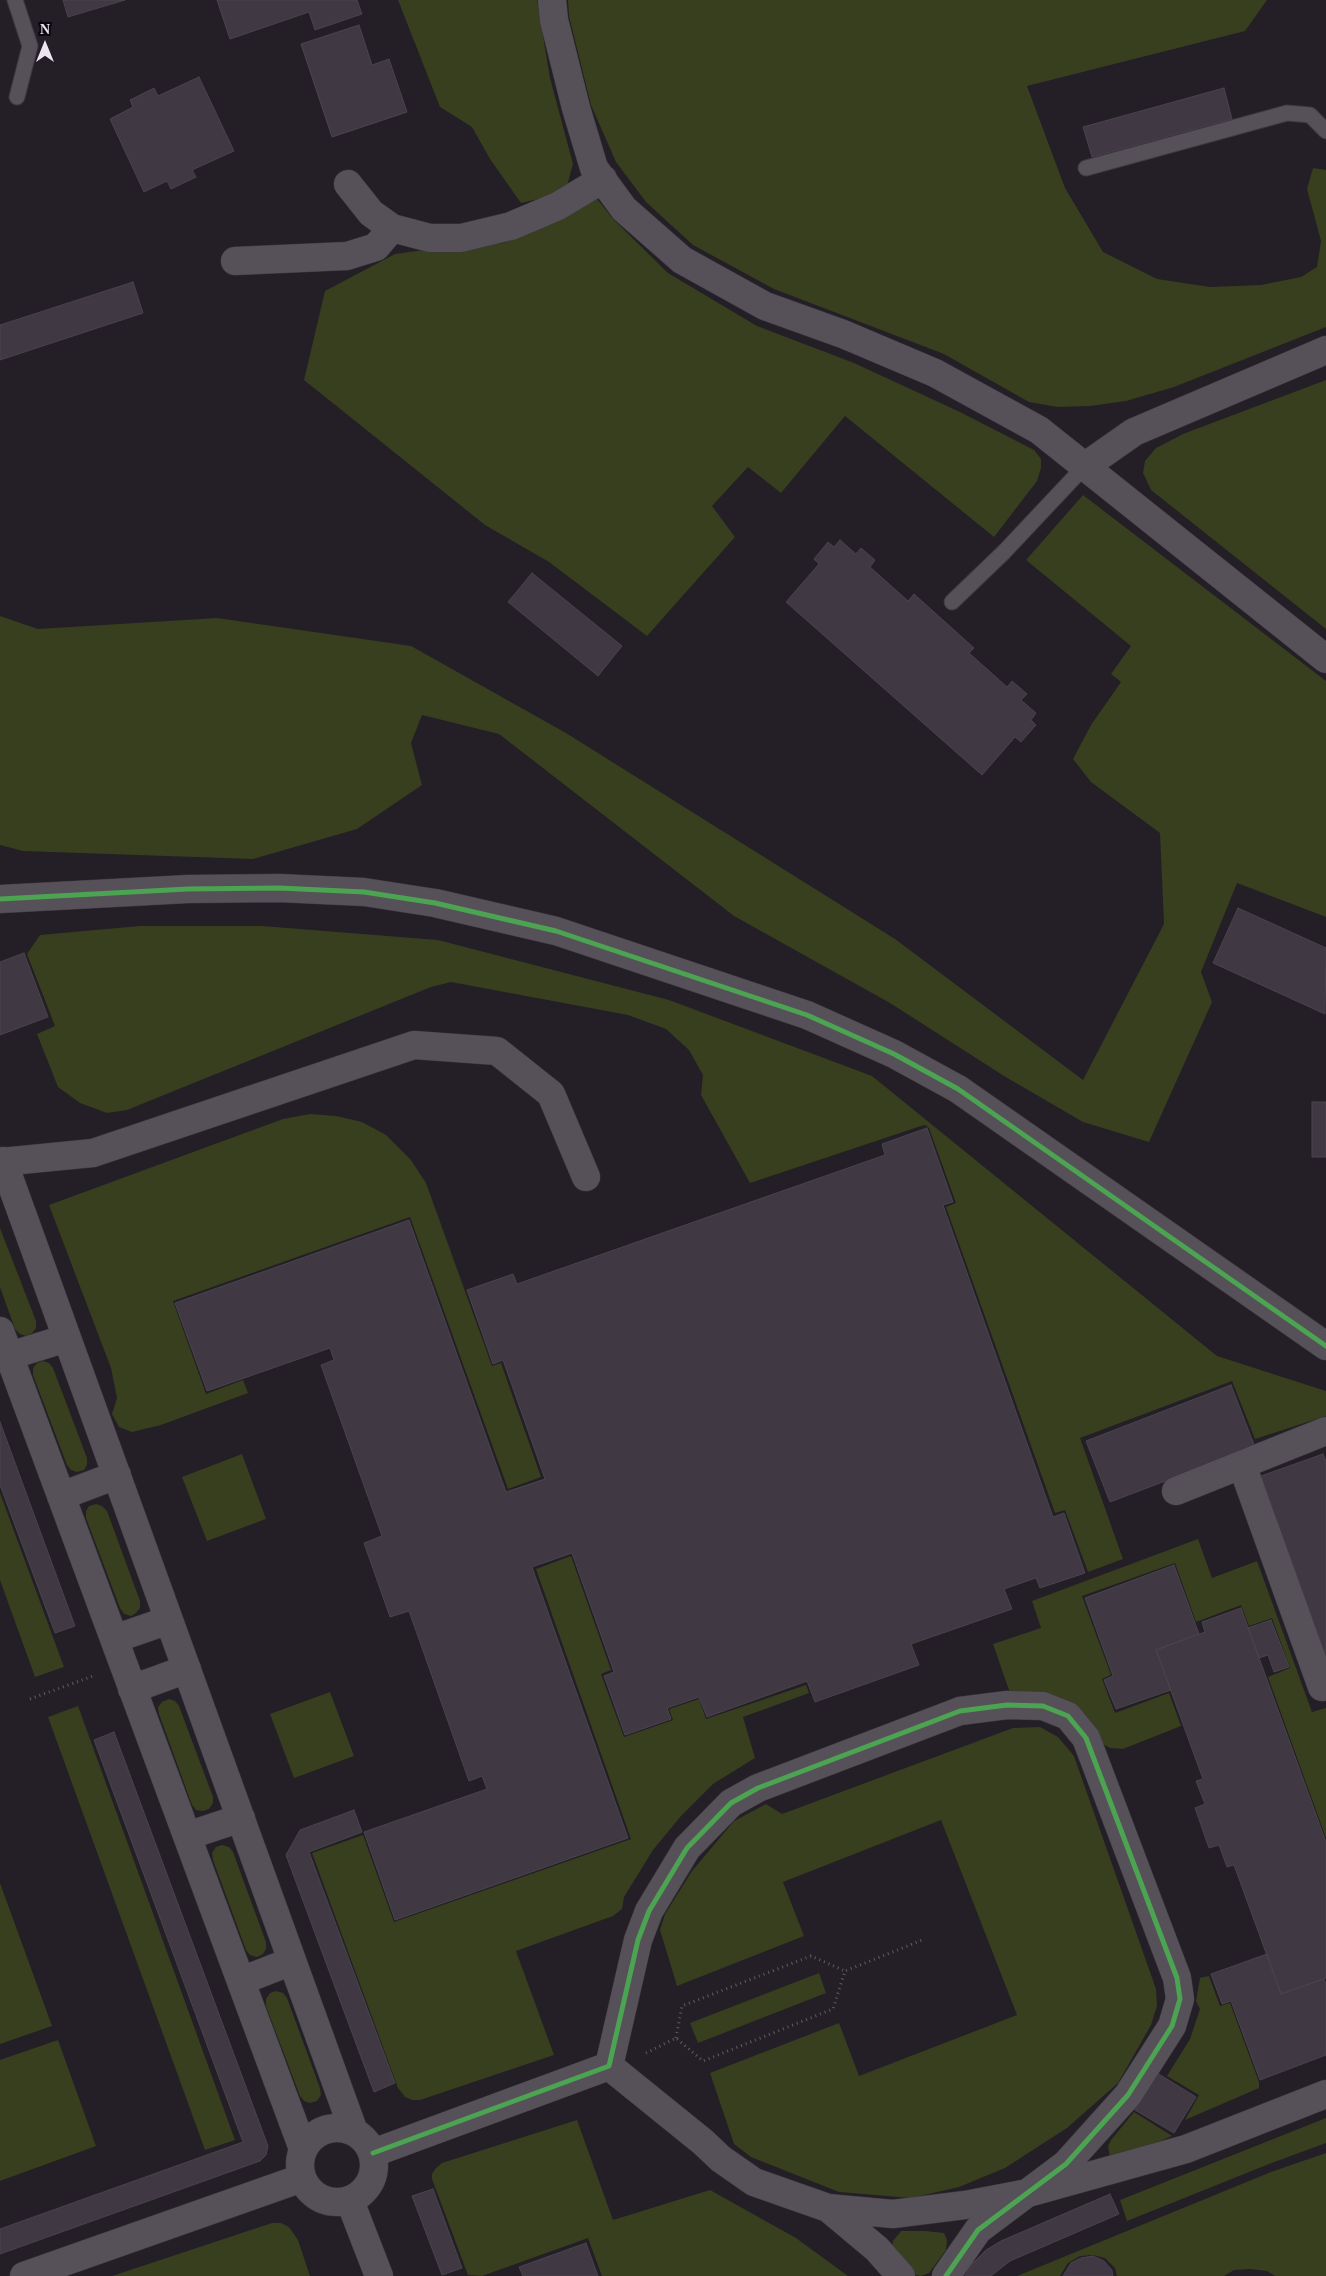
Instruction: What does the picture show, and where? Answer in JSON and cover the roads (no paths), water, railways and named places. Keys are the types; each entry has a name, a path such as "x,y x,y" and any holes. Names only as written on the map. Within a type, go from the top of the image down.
{"street":[{"path":"552,0 554,20 576,108 594,168 624,210 682,260 765,306 843,334 935,373 1039,430 1326,659"},
{"path":"348,184 371,213 392,228 430,238 461,238 502,228 558,206 602,179"},
{"path":"235,262 348,256 376,247 392,228"},
{"path":"1084,467 1134,432 1322,354"},
{"path":"0,899 188,889 279,888 364,892 435,903 556,931 798,1012 894,1054 958,1089 1326,1346"},
{"path":"354,2132 2,1162 93,1153 414,1045 497,1050 551,1094 586,1177"},
{"path":"0,1331 304,2149"},
{"path":"9,1356 67,1338"},
{"path":"1176,1491 1326,1430"},
{"path":"1242,1465 1322,1687"},
{"path":"61,1496 117,1475"},
{"path":"114,1639 169,1620"},
{"path":"132,1689 187,1668"},
{"path":"609,2066 638,1940 649,1911 687,1848 730,1803 758,1788 960,1711 1007,1705 1043,1706 1068,1716 1086,1738 1177,1978 1180,1999 1172,2026 1128,2095 1066,2164 978,2230 946,2276"},
{"path":"187,1836 241,1818"},
{"path":"241,1981 292,1961"},
{"path":"373,2153 609,2066"},
{"path":"609,2066 703,2142 721,2159 754,2182 828,2208 893,2214 965,2205 1028,2193 1186,2149 1326,2094"},
{"path":"339,2128 354,2132 366,2140 373,2153 375,2167 371,2181 363,2193 350,2201 335,2203 321,2199 309,2191 302,2178 300,2164 304,2149 312,2137 325,2130 339,2128"},
{"path":"24,2276 302,2178"},
{"path":"350,2201 379,2276"},
{"path":"828,2208 877,2250 901,2276"}],"lane":[{"path":"15,0 30,46 17,97"},
{"path":"1086,168 1287,113 1310,116 1326,130"},
{"path":"952,602 1004,552 1084,467"}]}
